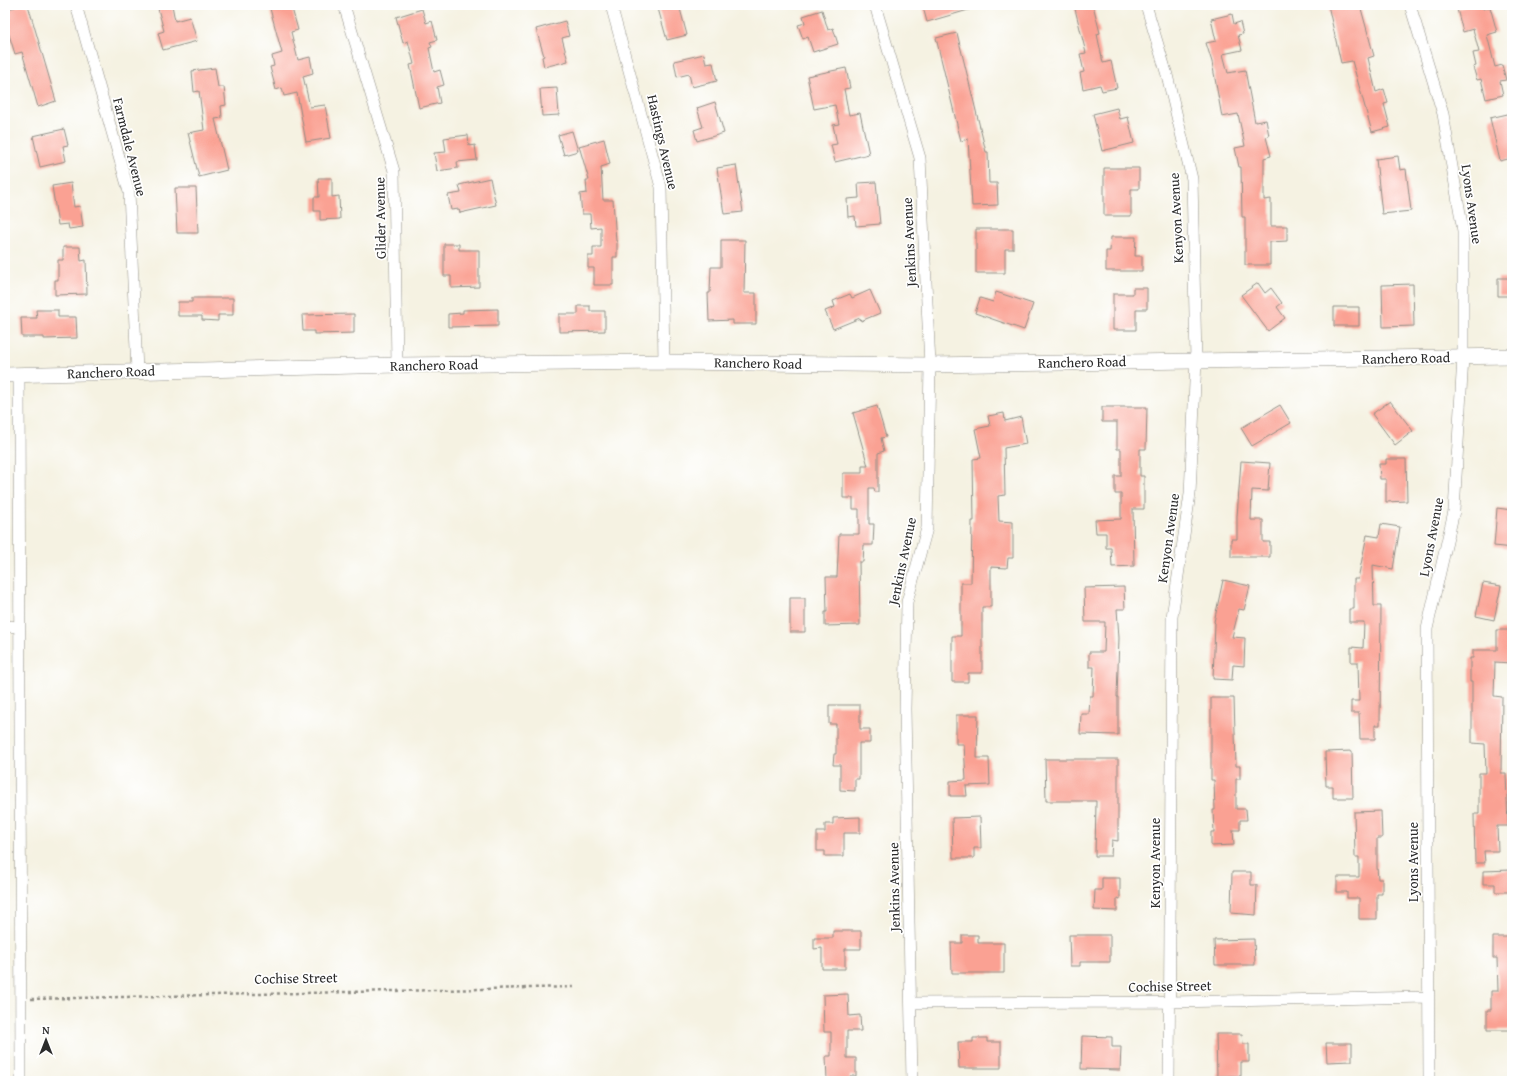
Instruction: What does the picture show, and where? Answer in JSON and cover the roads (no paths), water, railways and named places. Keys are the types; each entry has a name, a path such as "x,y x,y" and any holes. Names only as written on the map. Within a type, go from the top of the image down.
{"main road":[{"name":"Ranchero Road","path":"12,375 397,365 664,362 930,365 1512,356"}],"street":[{"name":"Farmdale Avenue","path":"76,5 129,192 137,371"},
{"name":"Glider Avenue","path":"344,5 394,170 397,365"},
{"name":"Hastings Avenue","path":"611,5 661,187 664,362"},
{"name":"Jenkins Avenue","path":"875,5 920,158 930,365 927,528 907,602 906,710 912,1081"},
{"name":"Kenyon Avenue","path":"1146,5 1167,75 1192,179 1196,360 1190,494 1172,617 1169,1081"},
{"name":"Lyons Avenue","path":"1410,5 1443,114 1464,231 1463,357 1454,511 1427,629 1429,1081"},
{"path":"12,375 19,627 21,1081"},
{"path":"5,626 19,627"},
{"name":"Cochise Street","path":"911,1003 1170,1002 1428,997"}]}
